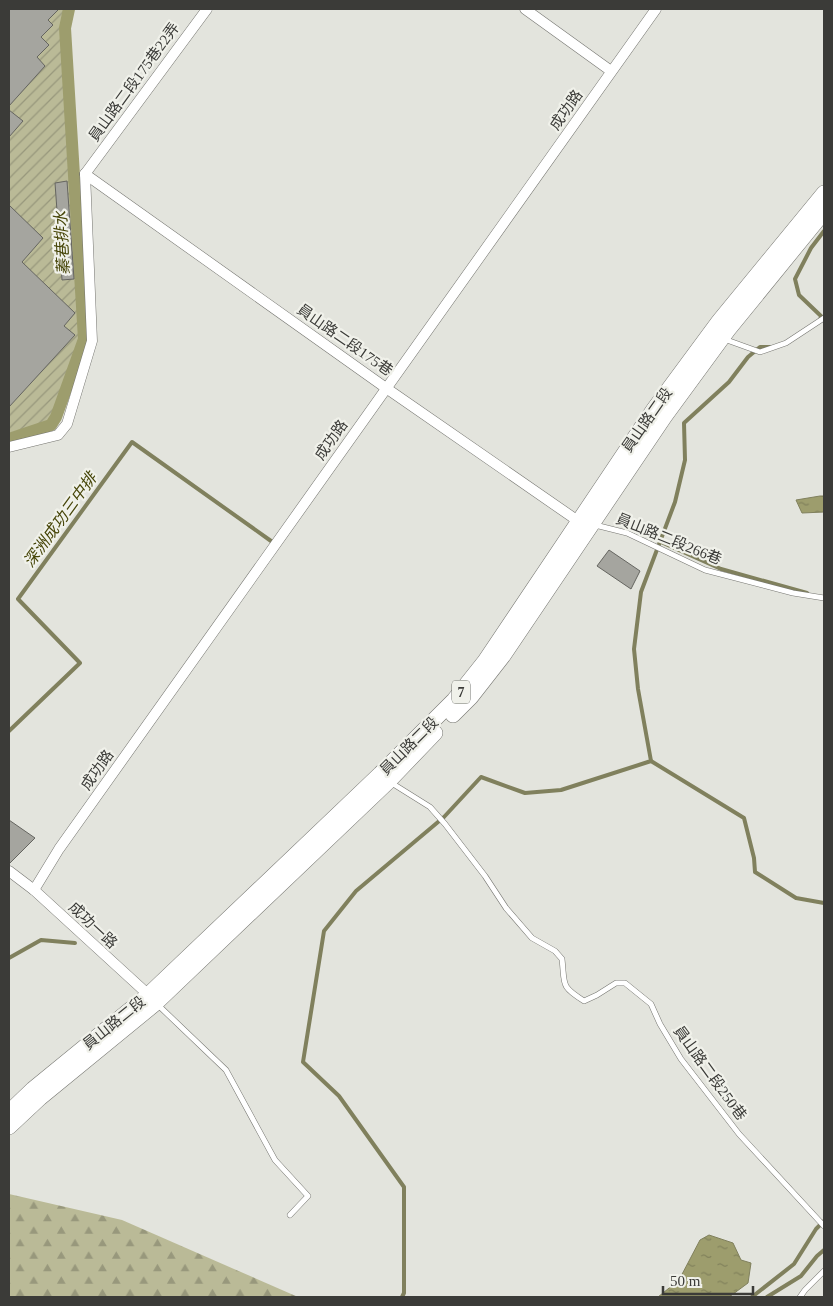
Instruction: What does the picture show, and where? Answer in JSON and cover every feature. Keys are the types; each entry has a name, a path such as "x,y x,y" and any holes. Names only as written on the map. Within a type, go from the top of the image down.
{"main road":[{"name":"員山路二段","path":"717,334 824,193"},
{"name":"員山路二段","path":"9,1127 152,999 384,778 454,700 485,661 585,523 654,409 824,212"},
{"name":"員山路二段","path":"9,1112 33,1089 152,999"}],"street":[{"name":"員山路二段175巷22弄","path":"85,174 207,9"},
{"path":"525,9 611,72"},
{"name":"成功路","path":"34,890 59,849 656,9"},
{"name":"員山路二段175巷","path":"85,174 386,388 585,523"},
{"path":"9,447 58,434 67,424 92,341 85,174"},
{"name":"成功一路","path":"9,871 34,890 152,999"}],"lane":[{"path":"717,334 760,352 786,343 824,318"},
{"name":"員山路二段266巷","path":"585,523 628,533 705,570 793,593 824,598"},
{"name":"員山路二段250巷","path":"384,778 430,808 445,824 485,876 506,908 532,938 555,951 562,959 564,984 570,992 584,1001 597,996 616,983 624,983 650,1004 682,1059 739,1134 824,1226"},
{"path":"152,999 226,1070 275,1160 308,1196 290,1215"},
{"path":"800,1297 824,1271"}],"green space":[{"path":"9,9 65,9 62,34 72,174 80,339 49,421 9,433"},
{"path":"9,1194 122,1220 298,1297 9,1297"}],"water":[{"path":"824,496 824,512 802,513 796,500"},
{"path":"709,1235 733,1243 741,1260 751,1263 748,1283 729,1297 658,1297 679,1280 700,1240"}],"building":[{"path":"9,9 59,9 48,20 53,25 41,37 49,45 37,57 45,66 9,106"},
{"path":"9,110 23,121 9,137"},
{"path":"67,181 74,279 62,280 55,183"},
{"path":"9,205 43,238 22,262 75,313 64,326 75,335 9,407"},
{"path":"609,550 640,571 631,589 597,566"},
{"path":"9,820 35,838 9,864"}],"waterway":[{"name":"蓁巷排水","path":"9,439 51,425 56,417 84,339 65,28 69,9"},
{"path":"820,319 822,317 799,295 795,279 811,248 824,231"},
{"path":"402,1297 404,1293 404,1187 339,1096 303,1062 324,931 356,891 444,817 481,777 525,793 561,790 651,761 638,689 634,649 641,592 675,502 685,460 684,423 729,382 748,357 760,347 770,347"},
{"name":"深洲成功三中排","path":"9,731 80,663 18,599 132,442 271,541"},
{"path":"661,542 721,569 807,593"},
{"path":"651,761 744,818 754,858 755,872 796,898 824,903"},
{"path":"9,958 41,940 75,943"},
{"path":"752,1297 794,1264 816,1229 824,1221"},
{"path":"767,1297 801,1276 824,1250"}]}
